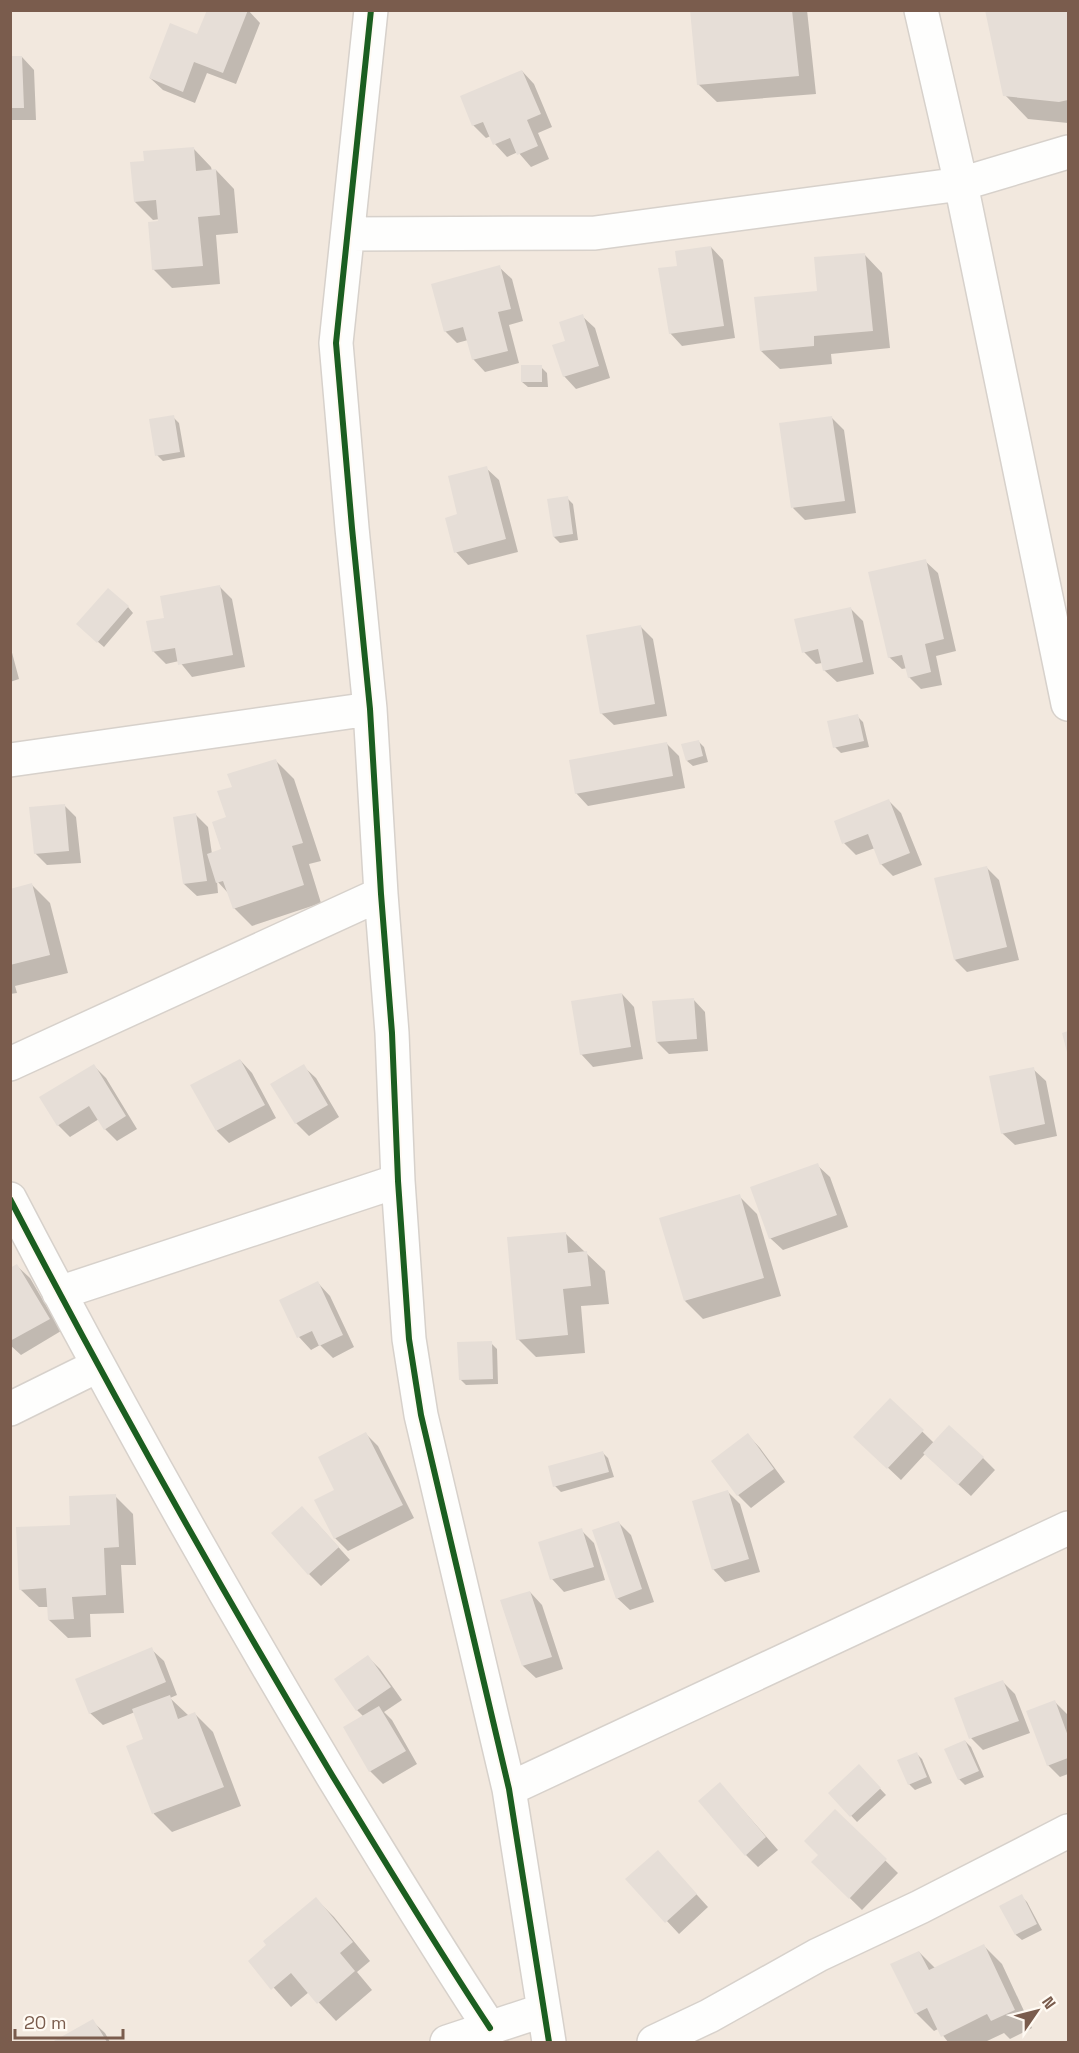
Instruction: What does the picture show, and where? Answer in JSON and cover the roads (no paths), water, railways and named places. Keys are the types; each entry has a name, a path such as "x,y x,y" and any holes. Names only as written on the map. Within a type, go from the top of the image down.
{"street":[{"path":"371,10 336,343 370,709 392,1033 398,1180 409,1340 421,1415 509,1789 549,2043"},
{"path":"921,10 961,184 1068,704"},
{"path":"348,234 595,233 961,184 1068,152"},
{"path":"10,760 370,709"},
{"path":"10,1064 381,894"},
{"path":"59,1293 398,1180"},
{"path":"10,1199 97,1366 182,1519 432,1940 490,2028"},
{"path":"10,1409 97,1366"},
{"path":"509,1789 1068,1528"},
{"path":"654,2043 709,2016 819,1955 1068,1831"},
{"path":"447,2043 544,2010"}]}
